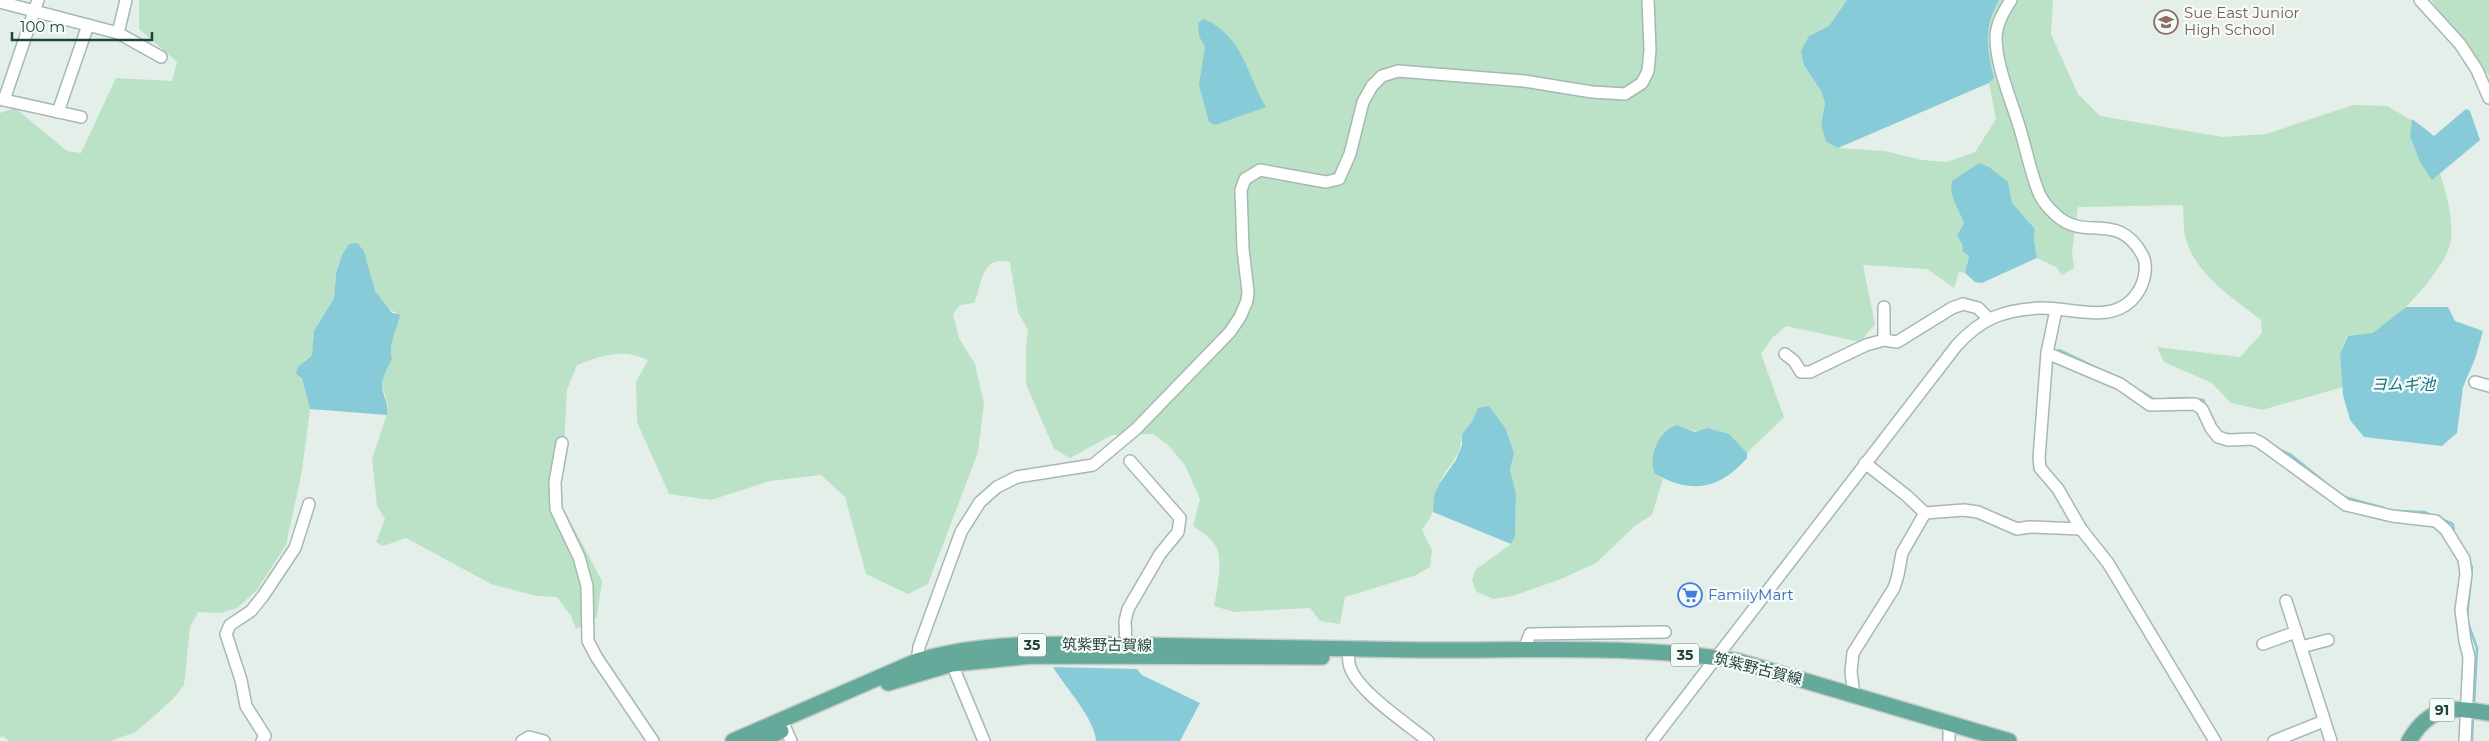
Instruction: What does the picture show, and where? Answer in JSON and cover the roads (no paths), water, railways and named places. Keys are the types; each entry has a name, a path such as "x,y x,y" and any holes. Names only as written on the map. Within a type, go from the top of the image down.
{"main road":[{"name":"筑紫野古賀線","path":"759,741 919,667 949,658 1045,644 1349,647 1415,650 1622,649 1717,658 1738,661 2008,741"},
{"name":"筑紫野古賀線","path":"949,658 1032,656 1324,657 1349,647"},
{"name":"91","path":"2409,741 2420,724 2430,715 2443,710 2467,710 2489,713"},
{"name":"筑紫野古賀線","path":"733,741 786,730"}],"street":[{"path":"118,33 126,0"},
{"path":"919,667 919,647 961,532 980,502 997,487 1017,477 1093,465 1136,429 1204,360 1240,317 1247,301 1248,292 1242,200 1245,179 1260,170 1326,182 1339,179 1350,154 1363,102 1372,86 1382,76 1398,71 1524,81 1592,92 1625,94 1642,83 1648,71 1650,50 1648,0"},
{"path":"1652,741 1957,345 1974,327 1989,319 2023,310 2048,308 2108,313 2125,307 2138,293 2145,277 2144,260 2131,238 2105,228 2089,229 2078,227 2057,217 2037,188 1997,50 1999,24 2011,0"},
{"path":"2420,0 2460,44 2477,70 2489,98"},
{"path":"0,2 36,6 88,25 118,33 161,57"},
{"path":"36,6 2,100 81,117"},
{"path":"58,112 88,25"},
{"path":"1785,354 1794,361 1801,372 1810,372 1866,345 1884,340 1897,342 1952,308 1963,304 1978,308 1989,319"},
{"path":"1884,307 1884,340"},
{"path":"2056,310 2047,353 2039,458 2040,468 2058,490 2081,529 2108,563 2215,741"},
{"path":"2047,353 2114,380 2150,405 2195,404 2202,409 2218,438 2228,440 2253,439 2261,442 2346,505 2392,516 2426,518 2442,525 2464,559 2465,566 2465,589 2461,610 2464,641 2469,657 2465,741"},
{"path":"2475,382 2489,386"},
{"path":"562,443 555,482 556,508 578,557 587,586 588,641 597,658 652,741"},
{"path":"1126,645 1125,621 1128,608 1160,554 1178,532 1180,518 1130,461"},
{"path":"1866,464 1907,496 1925,513 1964,510 1978,512 2017,529 2029,527 2081,529"},
{"path":"262,741 265,736 246,706 241,680 226,634 230,625 251,611 264,596 295,548 309,504"},
{"path":"1854,695 1851,672 1853,652 1894,588 1902,553 1925,513"},
{"path":"2286,601 2331,741"},
{"path":"1524,649 1530,634 1665,632"},
{"path":"2263,644 2296,632"},
{"path":"2301,647 2328,640"},
{"path":"1349,647 1349,664 1357,680 1373,696 1428,741"},
{"path":"949,658 984,741"},
{"path":"2274,741 2324,721"},
{"path":"1949,723 1949,741"},
{"path":"522,741 529,738 544,741"}],"water":[{"path":"1847,0 1999,0 1990,20 1988,38 1994,78 1989,83 1838,148 1826,142 1821,125 1825,103 1821,91 1804,65 1801,51 1809,36 1829,26"},
{"path":"1204,19 1228,36 1236,46 1266,107 1215,125 1209,122 1199,85 1205,47 1199,36 1198,23"},
{"path":"2466,109 2470,111 2480,140 2432,180 2420,162 2410,136 2412,119 2434,136"},
{"path":"1979,163 1989,167 2008,182 2012,203 2035,229 2034,241 2037,258 1982,283 1975,282 1965,273 1969,256 1963,252 1962,244 1957,235 1964,223 1951,190 1952,181"},
{"path":"357,243 364,251 375,291 392,313 400,314 391,347 392,359 382,382 387,415 310,409 302,378 296,374 298,367 312,355 314,331 334,298 336,273 342,255 349,244"},
{"name":"ヨムギ池","path":"2406,307 2448,307 2455,321 2483,331 2475,359 2463,387 2457,433 2442,446 2364,437 2350,420 2343,395 2340,354 2348,336 2373,333"},
{"path":"1489,406 1506,429 1514,453 1510,470 1516,493 1515,537 1511,544 1433,512 1434,496 1439,484 1456,460 1462,445 1462,434 1472,422 1478,408"},
{"path":"1677,425 1695,432 1707,428 1729,434 1747,453 1747,458 1726,477 1704,486 1681,484 1655,474 1653,460 1656,445 1665,432"},
{"path":"1053,667 1137,669 1142,675 1200,703 1180,741 1096,741 1091,723"}],"waterway":[{"path":"2059,350 2105,372"},
{"path":"2132,386 2155,400"},
{"path":"2165,399 2188,398 2203,400 2206,406"},
{"path":"2278,449 2291,455 2322,480"},
{"path":"2344,497 2384,508"},
{"path":"2395,511 2425,512 2433,516"},
{"path":"2441,519 2453,524 2454,533"},
{"path":"2467,618 2472,567 2469,560"},
{"path":"2468,623 2477,648 2474,706"},
{"path":"2472,741 2473,717"}],"place":[{"name":"Sue East Junior High School","path":"2166,22"},
{"name":"FamilyMart","path":"1690,595"}]}
